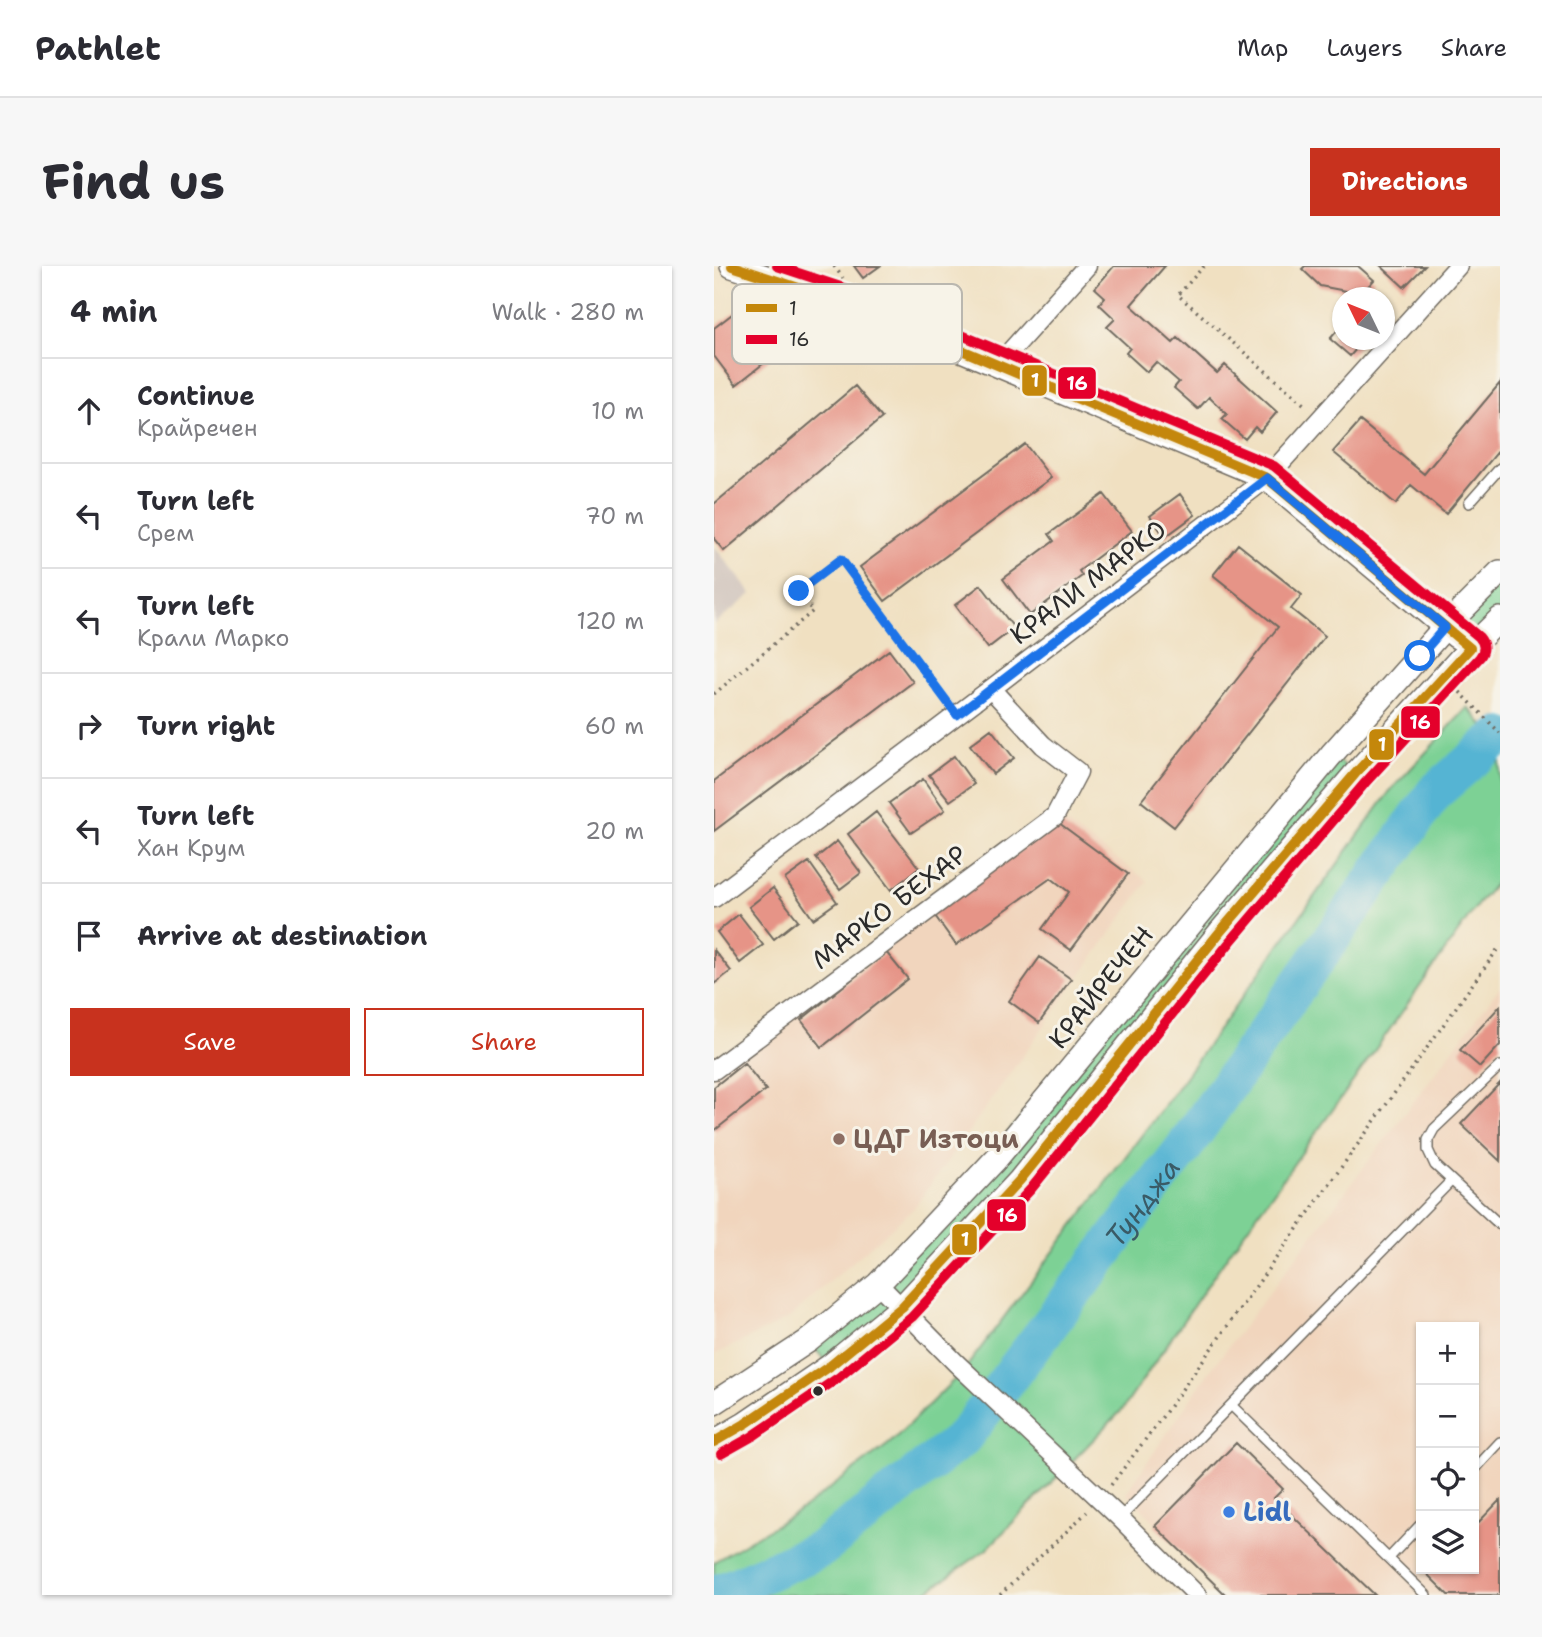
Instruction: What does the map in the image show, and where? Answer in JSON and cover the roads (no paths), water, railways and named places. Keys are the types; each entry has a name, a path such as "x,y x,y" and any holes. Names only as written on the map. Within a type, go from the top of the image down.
{"street":[{"path":"732,266 787,284"},
{"path":"998,365 1087,266"},
{"name":"КРАЛИ МАРКО","path":"714,898 1267,478 1458,266"},
{"path":"962,350 1267,478 1470,649"},
{"name":"КРАЙРЕЧЕН","path":"714,1403 808,1341 878,1284 996,1159 1331,755 1445,627 1500,572"},
{"path":"714,1442 830,1366 902,1307 1020,1181 1220,932 1355,774 1500,619"},
{"name":"МАРКО БЕХАР","path":"714,1070 1055,816 1078,772 1043,745 991,689"},
{"path":"878,1284 1196,1595"}],"lane":[{"path":"1469,503 1500,468"},
{"path":"1500,1066 1434,1129 1428,1150 1435,1165 1500,1225"},
{"path":"1120,1518 1451,1181"},
{"path":"1232,1406 1426,1595"},
{"path":"1479,1465 1500,1442"},
{"path":"1389,1558 1416,1529"}],"waterway":[{"name":"Тунджа","path":"715,1595 821,1549 963,1438 1183,1149 1435,792 1500,736"}],"place":[{"name":"ЦДГ Изтоци","path":"839,1139"},
{"name":"Lidl","path":"1229,1512"}]}
